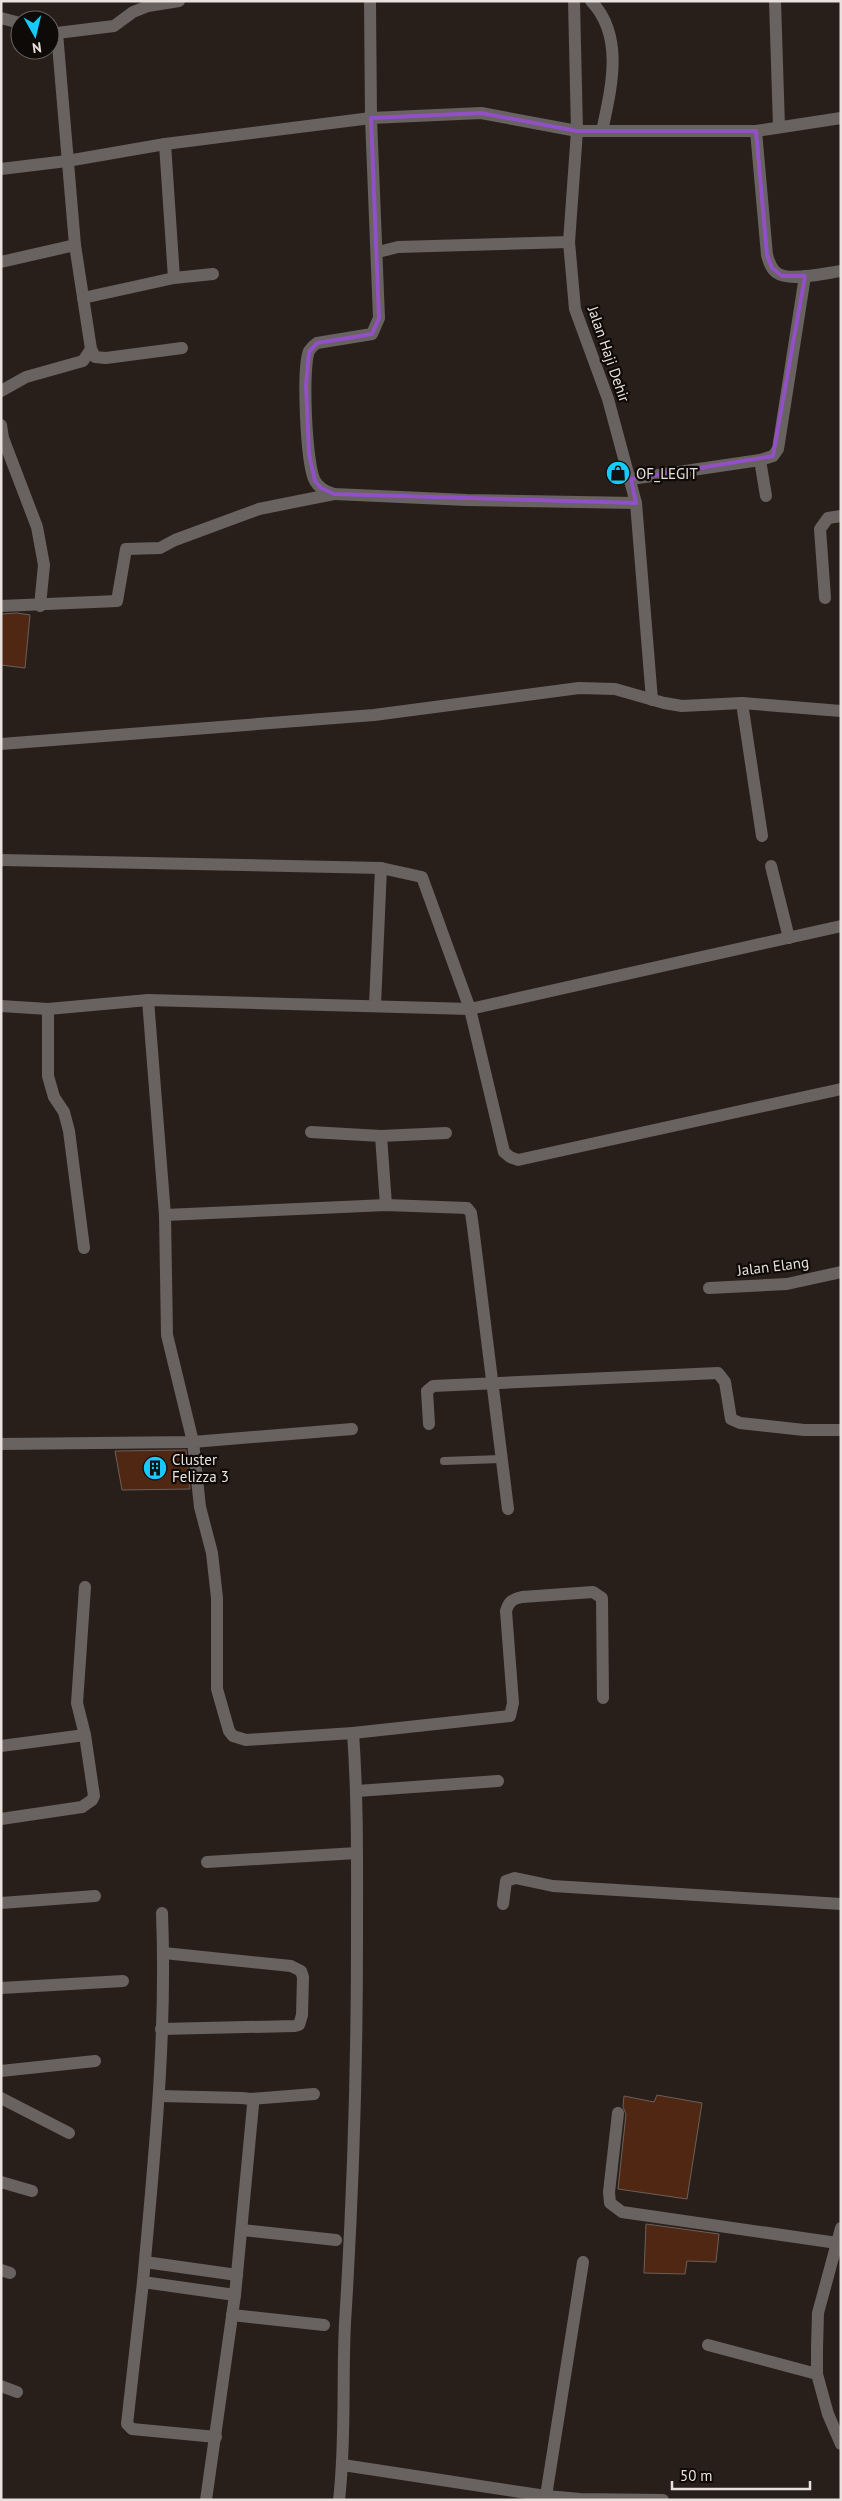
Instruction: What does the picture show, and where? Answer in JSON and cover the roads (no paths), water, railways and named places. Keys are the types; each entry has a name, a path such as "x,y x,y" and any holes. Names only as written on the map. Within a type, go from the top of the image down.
{"street":[{"path":"60,31 114,26 141,9 179,1"},
{"path":"334,494 321,488 315,481 309,454 306,385 309,352 317,343 372,334 379,318 378,252 371,118 370,1"},
{"name":"Jalan Haji Dehir","path":"574,1 577,131 569,242 575,309 608,399 636,503 652,700"},
{"path":"591,1 599,9 611,37 614,78 602,131"},
{"path":"775,1 780,127"},
{"path":"57,60 74,245 91,350 95,357 106,358 182,348"},
{"path":"1,170 67,161 164,144 371,118 481,113 577,131 756,131 841,118"},
{"path":"756,131 767,256 772,268 782,276 805,276 841,271"},
{"path":"164,144 174,278"},
{"path":"378,252 407,247 569,242"},
{"path":"1,262 74,245"},
{"path":"83,298 174,278 213,274"},
{"path":"631,479 760,460 773,456 778,450 805,276"},
{"path":"1,391 26,377 83,361 91,350"},
{"path":"1,425 2,438 37,527 44,565 40,606"},
{"path":"760,460 766,496"},
{"path":"1,606 40,606 117,601 126,549 160,548 174,540 259,509 334,494 467,500 636,503"},
{"path":"825,598 820,528 828,518 841,516"},
{"path":"1,744 374,715 579,688 615,689 652,700 689,706 742,703 841,711"},
{"path":"742,703 762,836"},
{"path":"1,860 381,868 422,877 470,1009 504,1152 513,1159 527,1158 841,1088"},
{"path":"771,866 789,938"},
{"path":"376,1005 381,868"},
{"path":"1,1006 48,1009 148,1000 470,1009 841,926"},
{"path":"148,1000 165,1214 167,1335 193,1442 200,1507 212,1553 217,1598 216,1689 229,1731 233,1736 246,1740 353,1733 510,1716 513,1703 506,1610 512,1599 522,1597 593,1592 602,1598 603,1698"},
{"path":"48,1009 48,1076 54,1097 64,1112 69,1131 84,1248"},
{"path":"311,1132 381,1136 446,1133"},
{"path":"381,1136 386,1205"},
{"path":"165,1214 386,1205 464,1208 469,1210 508,1509"},
{"name":"Jalan Elang","path":"710,1288 787,1284 841,1272"},
{"path":"429,1424 427,1391 429,1387 718,1373 725,1382 731,1419 740,1423 804,1430 841,1430"},
{"path":"1,1444 193,1442 352,1429"},
{"path":"1,1819 82,1807 92,1800 94,1796 85,1735 77,1703 85,1587"},
{"path":"339,2500 343,2465 345,2324 351,2241 357,2058 357,1791 353,1733"},
{"path":"1,1746 85,1735"},
{"path":"357,1791 498,1781"},
{"path":"207,1862 357,1853"},
{"path":"503,1904 506,1881 515,1878 553,1886 841,1904"},
{"path":"1,1903 95,1896"},
{"path":"162,1913 164,1953 160,2096 143,2282 127,2424 132,2429 216,2437"},
{"path":"161,2029 295,2026 298,2025 302,2015 303,1976 301,1971 291,1966 164,1953"},
{"path":"1,1988 123,1981"},
{"path":"1,2072 95,2061"},
{"path":"160,2096 251,2099 314,2094"},
{"path":"1,2098 69,2133"},
{"path":"206,2500 237,2275 253,2114 251,2099"},
{"path":"618,2113 609,2192 610,2203 622,2212 838,2248"},
{"path":"1,2182 32,2191"},
{"path":"841,2228 838,2248 818,2313 817,2374 828,2414 841,2444"},
{"path":"242,2230 336,2240"},
{"path":"145,2262 237,2275"},
{"path":"546,2496 583,2262"},
{"path":"143,2282 234,2295"},
{"path":"232,2315 324,2325"},
{"path":"708,2345 817,2374"},
{"path":"1,2386 17,2392"},
{"path":"343,2465 546,2496 580,2499 663,2500"}],"lane":[{"path":"444,1461 501,1459"}],"place":[{"name":"OF_LEGIT","path":"618,473"},
{"name":"Cluster Felizza 3","path":"155,1468"}]}
